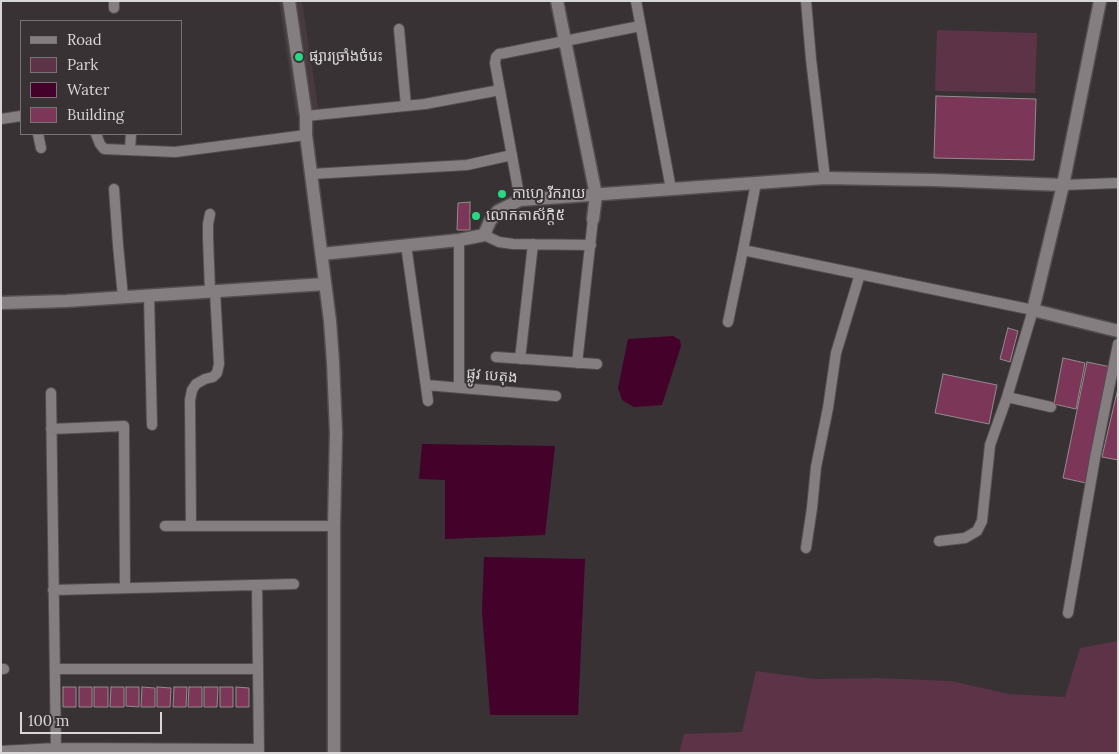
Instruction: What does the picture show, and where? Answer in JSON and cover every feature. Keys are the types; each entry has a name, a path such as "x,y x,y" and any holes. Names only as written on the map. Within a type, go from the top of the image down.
{"street":[{"path":"289,1 306,116 306,135 334,362 336,433 334,753"},
{"path":"557,1 596,195 577,363"},
{"path":"636,1 671,188"},
{"path":"806,1 825,178"},
{"path":"939,541 965,538 977,531 982,521 990,445 1007,397 1033,310 1062,185 1100,1"},
{"path":"520,200 494,63 496,57 499,54 640,26"},
{"path":"399,29 406,106"},
{"path":"306,116 425,104 500,90"},
{"path":"1,120 20,116"},
{"path":"38,135 41,148"},
{"path":"96,135 104,148 175,152 306,135"},
{"path":"130,150 131,135"},
{"path":"311,174 468,165 512,155"},
{"path":"484,235 490,221 498,212 520,200 825,178 1062,185 1118,183"},
{"path":"728,322 756,183"},
{"path":"114,189 123,297"},
{"path":"191,526 190,400 192,390 196,384 213,377 217,373 219,364 208,237 210,214"},
{"path":"322,254 460,240 484,235 499,242 513,244 591,245"},
{"path":"459,388 460,240"},
{"path":"520,359 533,244"},
{"path":"406,245 428,401"},
{"path":"743,250 1033,310 1118,331"},
{"path":"806,548 816,467 828,408 836,353 860,274"},
{"path":"1,303 66,301 325,284"},
{"path":"149,295 152,425"},
{"path":"1068,613 1095,458 1118,344"},
{"path":"496,357 597,364"},
{"name":"ផ្លូវ បេតុង","path":"426,385 556,396"},
{"path":"51,393 56,750"},
{"path":"1007,397 1051,408"},
{"path":"51,429 124,426 125,588"},
{"path":"165,526 334,526"},
{"path":"53,590 294,584"},
{"path":"1,751 259,751 257,585"},
{"path":"54,669 258,669"}],"shaded area":[{"name":"ផ្សារច្រាំងចំរេះ","path":"279,1 302,1 319,113 296,116"}],"green space":[{"path":"937,30 1037,33 1035,93 935,91"},
{"path":"1118,641 1118,753 679,753 684,734 742,732 756,671 815,679 877,678 951,681 1009,694 1065,697 1080,648"}],"water":[{"path":"673,336 680,340 681,346 662,405 634,407 622,400 618,388 628,339"},
{"path":"422,444 555,446 545,535 445,539 445,480 419,479"},
{"path":"484,557 585,559 578,715 490,715 482,611"}],"building":[{"path":"936,96 1036,99 1034,160 934,158"},
{"path":"470,202 470,230 457,230 458,203"},
{"path":"1008,328 1018,331 1010,362 1000,359"},
{"path":"1063,358 1085,363 1076,409 1054,404"},
{"path":"1087,362 1111,367 1086,483 1063,478"},
{"path":"943,374 997,385 989,424 935,413"},
{"path":"1118,388 1118,460 1102,457"},
{"path":"63,687 76,687 76,707 63,707"},
{"path":"79,687 92,687 92,707 79,707"},
{"path":"94,687 108,687 108,707 94,707"},
{"path":"111,687 124,687 124,707 110,707"},
{"path":"126,687 139,687 139,707 126,706"},
{"path":"142,687 155,688 155,707 141,707"},
{"path":"157,687 171,688 170,707 157,707"},
{"path":"174,687 187,687 186,707 173,707"},
{"path":"189,687 202,687 202,707 188,707"},
{"path":"204,687 218,687 217,707 204,707"},
{"path":"220,687 233,687 233,707 220,707"},
{"path":"236,687 249,688 249,707 236,707"}],"place":[{"name":"ផ្សារច្រាំងចំរេះ","path":"299,57"},
{"name":"កាហ្វេ រីករាយ","path":"502,194"},
{"name":"លោកតាស័ក្តិ៥","path":"476,216"}]}
